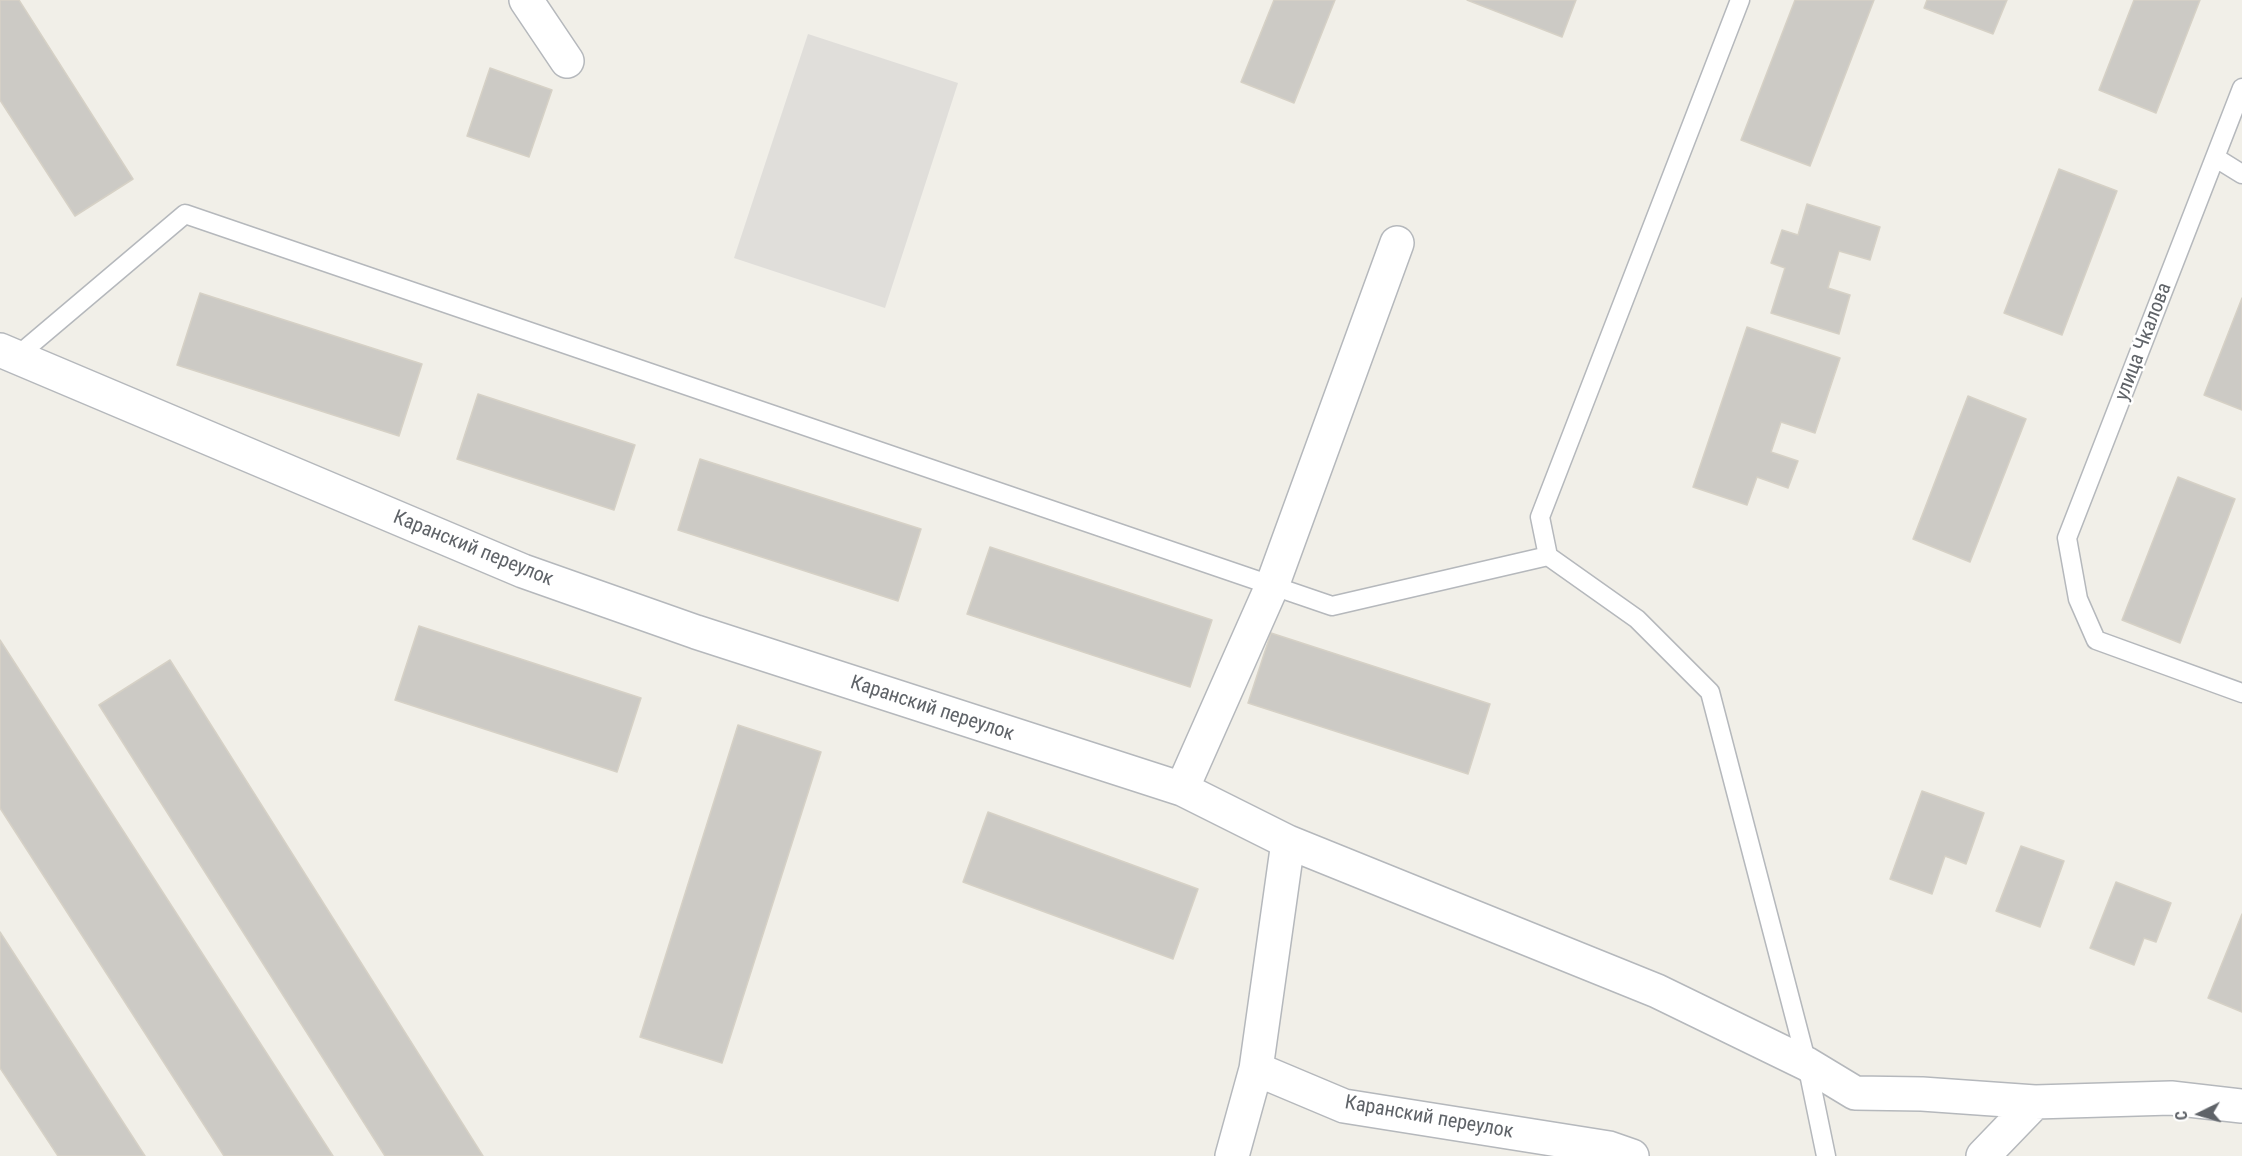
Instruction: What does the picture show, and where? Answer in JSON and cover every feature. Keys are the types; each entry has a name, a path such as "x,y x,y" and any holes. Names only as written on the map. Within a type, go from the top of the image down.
{"street":[{"path":"526,0 567,61"},
{"path":"1182,789 1272,585 1397,243"},
{"name":"Каранский переулок","path":"8,354 523,572 696,632 1182,789 1288,842 1658,991 1807,1064 1855,1093 1922,1094 2035,1102"},
{"path":"1232,1156 1256,1069 1288,842"},
{"name":"Каранский переулок","path":"1256,1069 1344,1106 1609,1148 1632,1156"},
{"path":"1983,1156 2035,1102 2171,1098 2242,1106"}],"lane":[{"path":"1740,0 1540,517 1548,556 1637,619 1710,693 1807,1064 1826,1156"},
{"name":"улица Чкалова","path":"2242,88 2067,538 2078,599 2096,640 2242,693"},
{"path":"2216,158 2242,174"},
{"path":"8,354 185,214 1332,606 1548,556"}],"shaded area":[{"path":"808,34 958,83 885,308 734,258"}],"building":[{"path":"0,0 19,0 133,179 75,216 0,100"},
{"path":"1274,0 1335,0 1294,103 1241,82"},
{"path":"1467,0 1576,0 1562,37"},
{"path":"1795,0 1874,0 1810,166 1741,140"},
{"path":"1927,0 2007,0 1993,34 1924,8"},
{"path":"2134,0 2200,0 2156,113 2099,90"},
{"path":"490,68 552,90 529,157 467,136"},
{"path":"2059,169 2117,191 2062,335 2004,313"},
{"path":"1807,204 1880,227 1870,260 1839,251 1828,288 1850,295 1839,334 1771,313 1785,268 1771,263 1782,230 1798,235"},
{"path":"200,293 422,364 399,436 177,365"},
{"path":"2242,298 2242,410 2204,395"},
{"path":"1747,327 1840,358 1815,433 1781,422 1771,452 1798,461 1788,488 1757,477 1747,505 1693,487"},
{"path":"478,394 635,445 614,510 457,459"},
{"path":"1968,396 2026,419 1970,562 1913,539"},
{"path":"700,459 921,529 898,601 678,530"},
{"path":"2178,477 2235,499 2180,643 2122,620"},
{"path":"990,547 1212,620 1190,687 967,614"},
{"path":"419,626 641,698 617,772 395,700"},
{"path":"1271,633 1490,704 1468,774 1248,703"},
{"path":"0,640 333,1156 224,1156 0,808"},
{"path":"170,660 483,1156 385,1156 99,705"},
{"path":"738,725 821,752 722,1063 640,1037"},
{"path":"1922,791 1984,813 1966,864 1945,856 1932,894 1890,879"},
{"path":"988,812 1198,889 1173,959 963,882"},
{"path":"2021,846 2064,861 2040,927 1996,911"},
{"path":"2116,882 2171,903 2156,942 2144,938 2134,965 2090,948"},
{"path":"2242,914 2242,1012 2208,998"},
{"path":"0,932 145,1156 58,1156 0,1068"}]}
